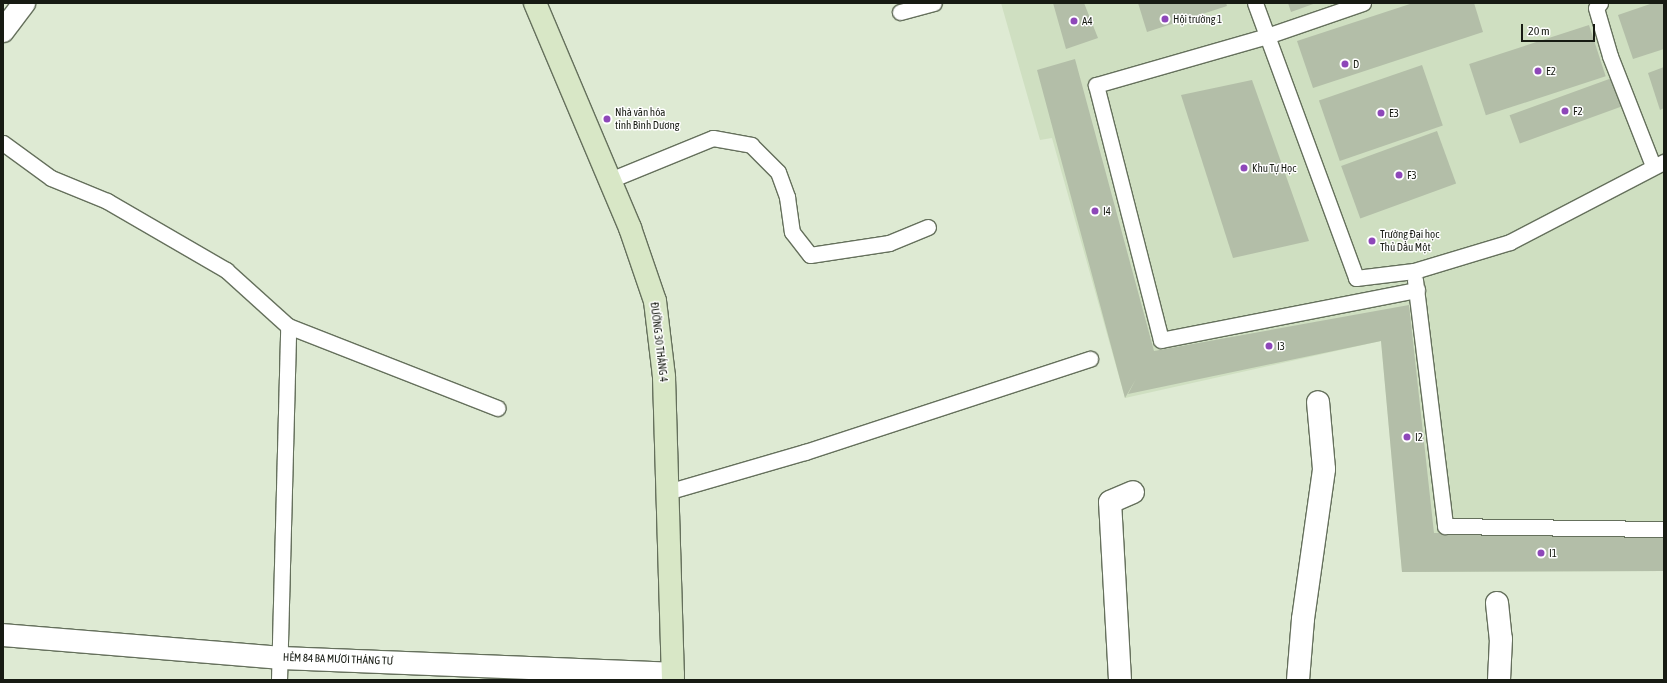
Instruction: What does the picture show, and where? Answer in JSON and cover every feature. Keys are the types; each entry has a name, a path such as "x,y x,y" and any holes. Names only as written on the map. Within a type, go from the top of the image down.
{"main road":[{"name":"ĐƯỜNG 30 THÁNG 4","path":"535,3 610,180 655,302 664,377 673,677"}],"street":[{"path":"3,30 24,3"},
{"path":"1298,680 1302,619 1324,469 1318,402"},
{"path":"1120,680 1110,502 1133,492"},
{"path":"1497,603 1501,639 1499,680"},
{"name":"HẺM 84 BA MƯƠI THÁNG TƯ","path":"3,635 280,658 673,677"}],"lane":[{"path":"900,12 934,3"},
{"path":"1255,3 1356,278 1414,272 1510,242 1659,164 1610,56 1596,8 1600,3"},
{"path":"1363,3 1267,36 1096,85 1161,340 1417,290"},
{"path":"610,180 713,138 751,145 778,172 787,198 792,232 810,255 889,243 928,227"},
{"path":"3,143 51,178 107,201 226,270 288,326 497,408"},
{"path":"1414,272 1445,526 1664,529"},
{"path":"279,680 288,326"},
{"path":"667,492 805,452 1090,358"}],"shaded area":[{"name":"Trường Đại học Thủ Dầu Một","path":"1001,3 1664,3 1664,571 1402,572 1381,341 1125,398 1052,138 1040,140"}],"building":[{"name":"A4","path":"1053,3 1084,3 1098,38 1066,49"},
{"name":"Hội trường 1","path":"1138,3 1226,3 1227,6 1147,32"},
{"path":"1288,3 1316,3 1291,12"},
{"name":"D","path":"1413,3 1474,3 1483,32 1313,88 1297,41"},
{"path":"1653,3 1664,3 1664,49 1633,59 1618,15"},
{"name":"E2","path":"1589,25 1606,76 1486,115 1469,64"},
{"path":"1075,59 1154,351 1409,305 1434,533 1664,536 1664,571 1402,572 1381,341 1128,394 1136,379 1125,398 1037,70"},
{"name":"E3","path":"1422,65 1443,126 1340,161 1319,100"},
{"path":"1664,67 1664,108 1660,110 1648,73"},
{"name":"F2","path":"1612,78 1622,106 1520,143 1510,115"},
{"name":"Khu Tự Học","path":"1252,80 1309,241 1233,258 1181,95"},
{"name":"F3","path":"1437,131 1456,184 1360,219 1341,166"}],"place":[{"name":"Hội trường 1","path":"1165,19"},
{"name":"A4","path":"1074,21"},
{"name":"D","path":"1345,64"},
{"name":"E2","path":"1538,71"},
{"name":"F2","path":"1565,111"},
{"name":"E3","path":"1381,113"},
{"name":"Nhà văn hóa tỉnh Bình Dương","path":"607,119"},
{"name":"Khu Tự Học","path":"1244,168"},
{"name":"F3","path":"1399,175"},
{"name":"I4","path":"1095,211"},
{"name":"Trường Đại học Thủ Dầu Một","path":"1372,241"},
{"name":"I3","path":"1269,346"},
{"name":"I2","path":"1407,437"},
{"name":"I1","path":"1541,553"}]}
